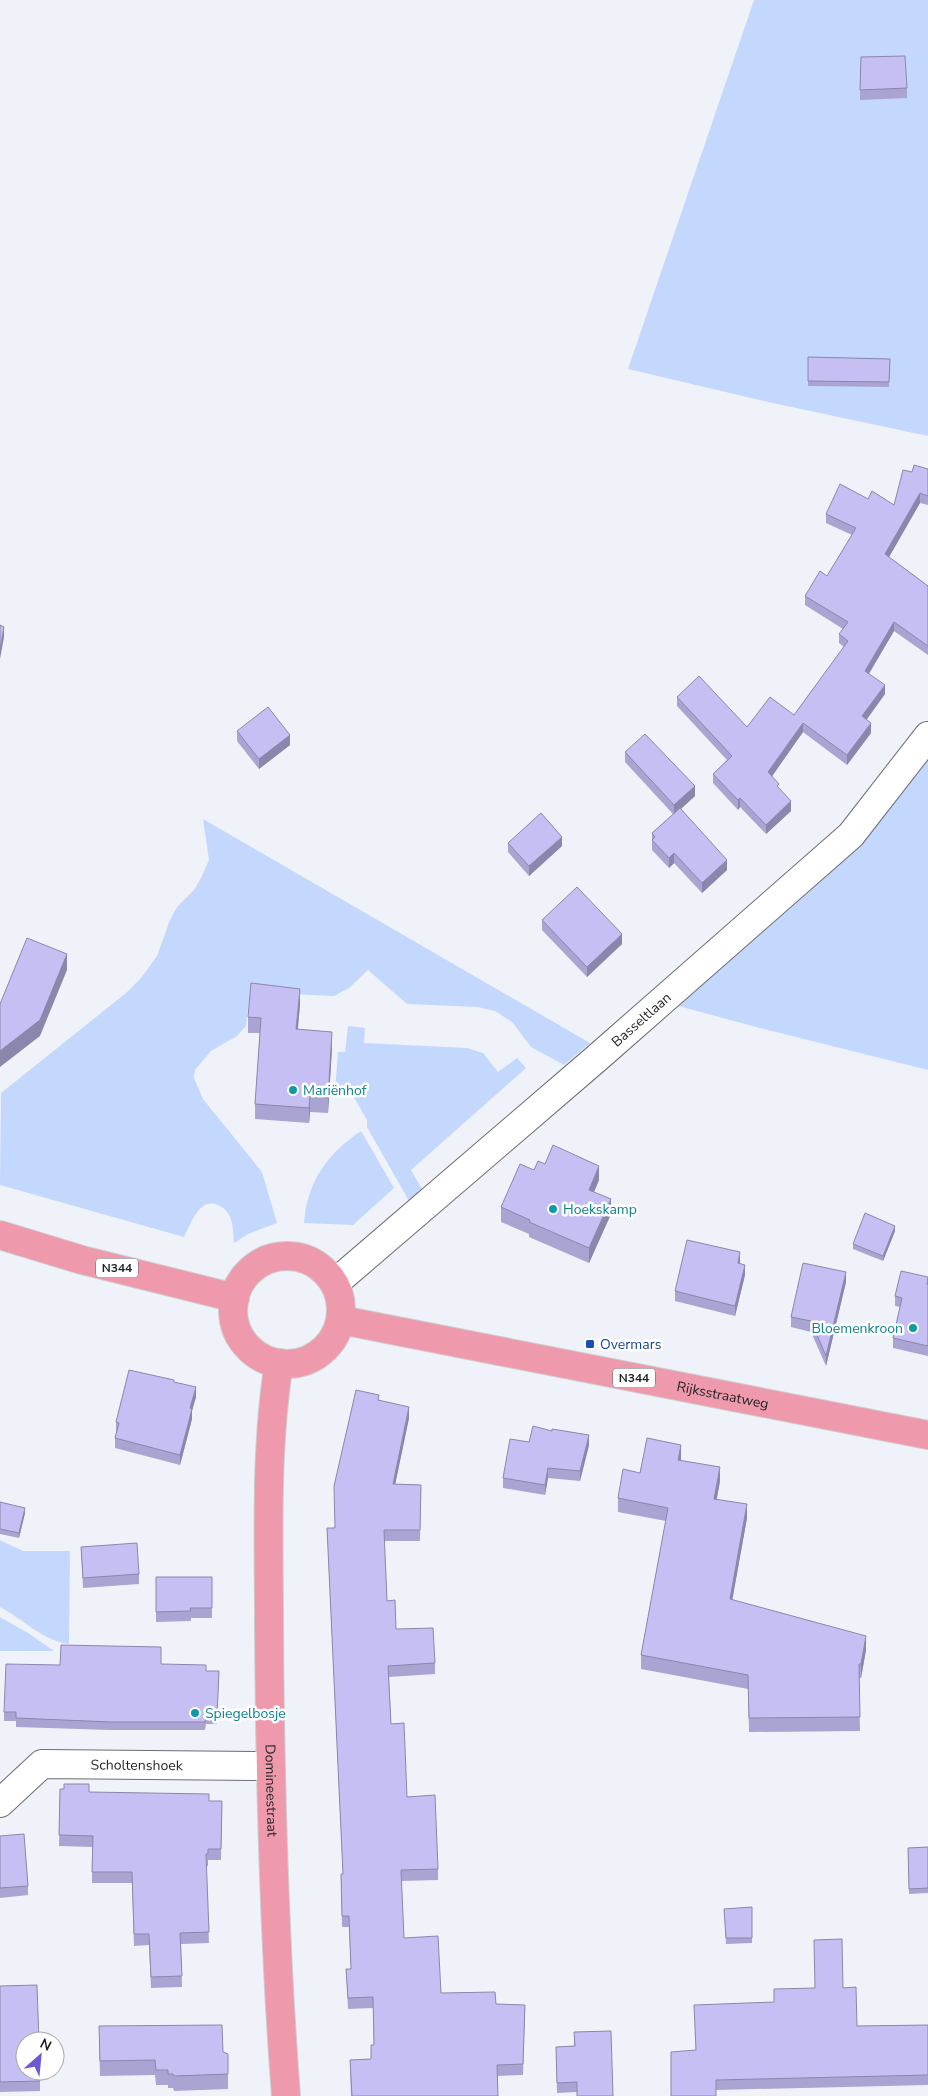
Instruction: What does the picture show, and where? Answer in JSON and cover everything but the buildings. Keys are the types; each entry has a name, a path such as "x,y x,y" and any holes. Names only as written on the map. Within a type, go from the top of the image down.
{"main road":[{"name":"N344","path":"0,1235 82,1260 235,1298"},
{"path":"279,1256 305,1258 326,1272 334,1283 341,1301 340,1320 333,1339 318,1354 300,1362 279,1363 265,1359 253,1351 243,1340 236,1327 233,1313 239,1286 255,1266 267,1260 279,1256"},
{"name":"Rijksstraatweg","path":"340,1320 928,1435"},
{"name":"Domineestraat","path":"279,1363 269,1502 270,1766 286,2096"}],"street":[{"name":"Basseltlaan","path":"334,1283 597,1058 851,835 928,736"},
{"name":"Scholtenshoek","path":"4,1789 42,1764 270,1766"}],"shaded area":[{"path":"754,0 928,0 928,436 768,402 628,369"},
{"path":"928,756 928,1070 671,1004"},
{"path":"203,819 590,1043 564,1065 531,1047 512,1022 495,1011 478,1007 407,1004 368,970 349,988 334,996 250,992 246,1026 237,1036 211,1051 195,1070 194,1078 203,1099 262,1172 277,1223 248,1234 234,1243 230,1216 218,1205 209,1204 203,1206 197,1212 184,1237 0,1185 1,1093 126,993 141,978 157,956 170,920 177,907 194,890 209,860"},
{"path":"348,1026 365,1028 364,1043 467,1048 483,1053 498,1072 517,1058 526,1068 411,1170 426,1196 413,1208 367,1127 367,1120 352,1094 335,1092 338,1052 345,1052"},
{"path":"361,1131 394,1188 353,1225 304,1223 309,1195 321,1170 338,1149"},
{"path":"0,1540 23,1551 70,1551 69,1644 50,1639 0,1607"},
{"path":"0,1617 28,1633 54,1651 0,1651"}],"place":[{"name":"Mariënhof","path":"293,1090"},
{"name":"Hoekskamp","path":"553,1209"},
{"name":"Bloemenkroon","path":"913,1328"},
{"name":"Overmars","path":"590,1344"},
{"name":"Spiegelbosje","path":"195,1713"}]}
